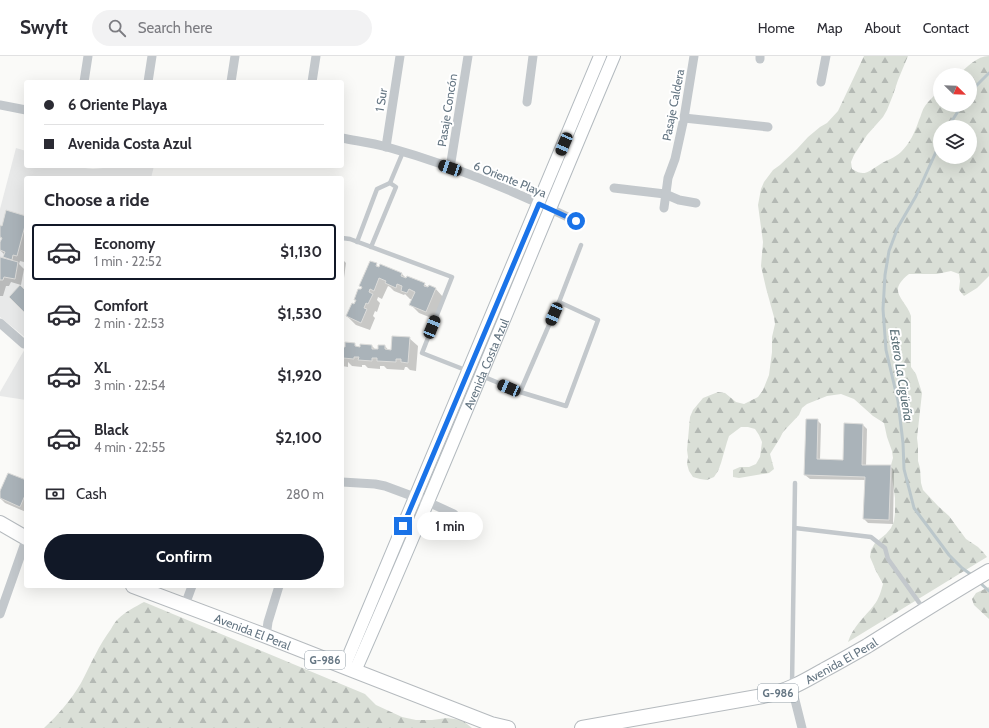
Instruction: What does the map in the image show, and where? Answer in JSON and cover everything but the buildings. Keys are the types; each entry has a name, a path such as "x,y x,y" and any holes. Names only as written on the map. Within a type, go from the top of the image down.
{"main road":[{"path":"0,523 24,538"},
{"name":"Avenida El Peral","path":"582,728 763,696 792,688 852,655 950,593 989,571"},
{"name":"Avenida El Peral","path":"139,588 186,605 491,724 508,728"}],"street":[{"path":"84,80 88,56"},
{"path":"148,80 152,56"},
{"path":"231,80 235,56"},
{"path":"312,80 316,56"},
{"name":"1 Sur","path":"386,147 400,56"},
{"name":"Pasaje Concón","path":"450,168 468,56"},
{"path":"526,102 533,56"},
{"name":"Avenida Costa Azul","path":"349,669 428,502 480,375 600,56"},
{"name":"Avenida Costa Azul","path":"349,669 415,498 468,371 614,56"},
{"name":"Pasaje Caldera","path":"664,208 668,178 675,159 684,118 694,56"},
{"path":"822,82 826,56"},
{"path":"0,105 24,110"},
{"path":"684,118 768,126"},
{"name":"6 Oriente Playa","path":"344,138 386,147 450,168 510,191 576,221"},
{"path":"614,188 665,194 679,200 696,203"},
{"path":"0,323 24,344"},
{"path":"344,482 385,486 428,502 454,514"},
{"path":"0,614 24,545"},
{"path":"186,605 191,588"},
{"path":"266,636 268,622 278,588"},
{"path":"792,688 802,728"}],"lane":[{"path":"357,242 377,189 390,183 403,152"},
{"path":"371,247 396,187 390,183"},
{"path":"344,238 350,239 452,277 422,353 468,371"},
{"path":"520,392 559,302 581,245"},
{"path":"480,375 520,392 566,406 598,320 559,302"},
{"path":"792,688 795,483"},
{"path":"795,528 871,537 885,548 888,559 925,610"}],"shaded area":[{"path":"16,148 24,150 24,168 154,168 152,176 24,176 24,336 0,317 0,209"},
{"path":"24,350 24,400 0,396 0,392"}],"green space":[{"path":"864,56 908,56 887,110 883,117 867,135 851,162 852,169 860,173 866,173 896,156 904,149 914,133 924,108 933,97 933,112 977,112 977,68 966,68 976,60 989,56 989,276 977,288 964,296 959,290 959,274 951,271 937,274 909,274 902,280 898,290 899,295 911,316 911,367 916,374 922,393 917,438 918,461 923,490 949,516 966,539 978,547 987,557 848,642 856,626 874,605 880,595 883,584 870,557 871,550 875,543 891,528 894,521 895,498 891,465 893,458 884,423 873,416 854,399 841,394 827,396 807,404 802,408 799,415 783,432 770,454 774,469 769,473 739,478 733,477 733,470 756,464 760,457 762,442 755,429 748,427 741,427 729,436 721,463 714,477 707,480 693,477 687,464 690,417 693,410 703,398 718,392 725,393 736,402 744,404 758,397 763,390 769,375 772,337 775,324 761,266 763,242 758,205 761,189 764,182 773,170 808,137 827,123 838,111"},
{"path":"989,587 989,619 974,605 972,599 976,593"},
{"path":"144,602 365,694 376,705 402,717 416,720 447,718 462,720 472,728 44,728 64,707 77,689 115,622 131,609"}],"waterway":[{"name":"Estero La Cigüeña","path":"977,85 989,73"},
{"name":"Estero La Cigüeña","path":"952,120 958,112"},
{"name":"Estero La Cigüeña","path":"933,158 916,196 898,227 889,251 885,275 883,309 886,350 898,401 903,443 904,469 914,508 949,555 962,568 973,576"},
{"name":"Estero La Cigüeña","path":"978,581 989,591"}],"route":[{"path":"403,526 539,204 576,221"}]}
